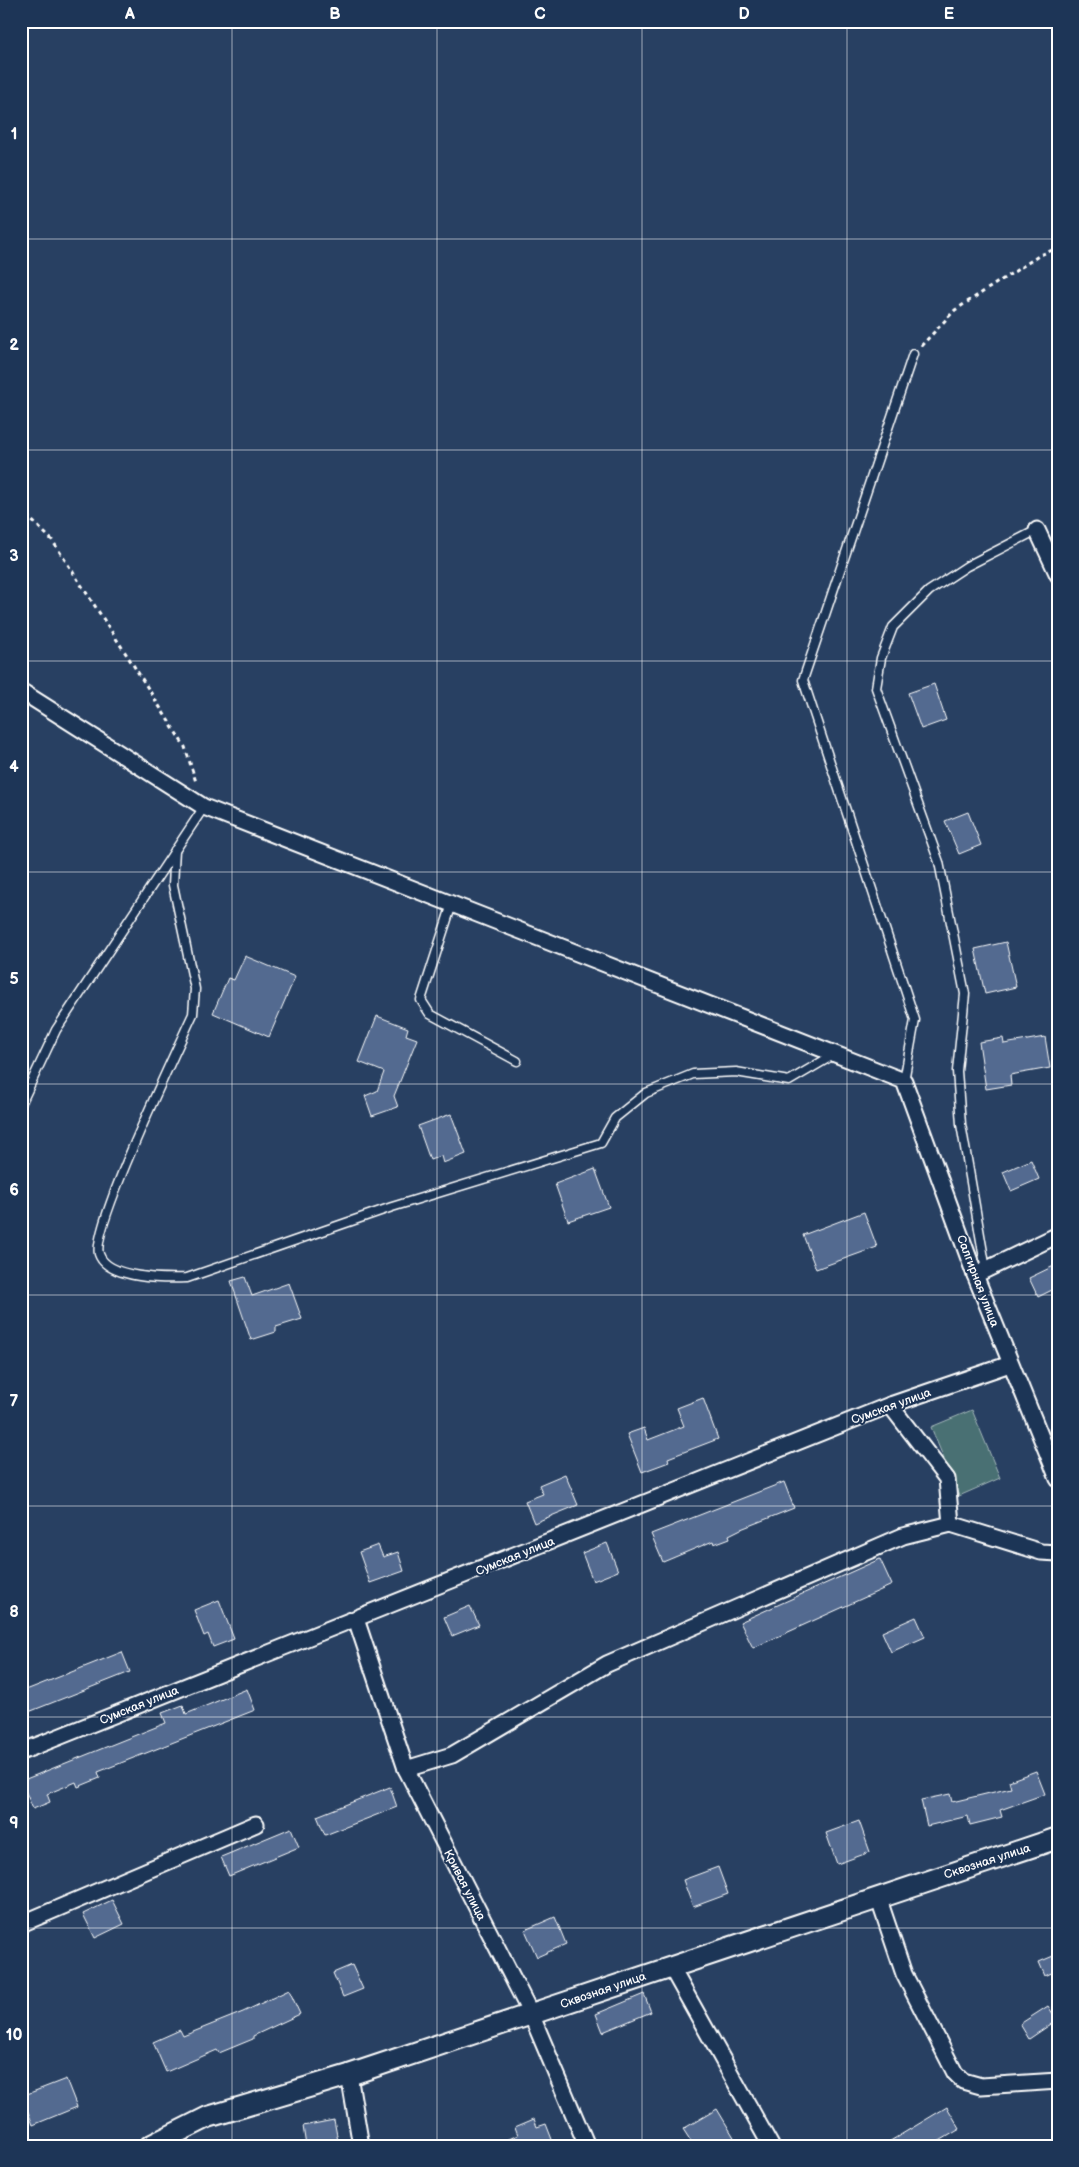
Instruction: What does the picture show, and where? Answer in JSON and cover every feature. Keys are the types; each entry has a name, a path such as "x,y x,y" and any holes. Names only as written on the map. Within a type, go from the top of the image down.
{"main road":[{"name":"Сквозная улица","path":"150,2146 208,2117 349,2075 1058,1838"}],"street":[{"path":"1036,530 1058,574"},
{"path":"21,691 204,807 904,1081"},
{"name":"Салгирная улица","path":"904,1081 980,1273 1010,1364 1058,1479"},
{"path":"980,1273 1058,1236"},
{"name":"Сумская улица","path":"21,1752 890,1405 1010,1364"},
{"path":"890,1405 948,1479 952,1524"},
{"path":"406,1769 452,1755 607,1664 903,1536 952,1524 1041,1552 1058,1554"},
{"name":"Кривая улица","path":"356,1619 406,1769 531,2014 586,2146"},
{"path":"21,1924 256,1824"},
{"path":"878,1897 904,1974 954,2073 963,2081 981,2086 1058,2081"},
{"path":"671,1967 771,2146"},
{"path":"349,2075 361,2146"}],"lane":[{"path":"904,1081 915,1020 803,680 914,354"},
{"path":"980,1273 961,1124 957,1071 965,994 939,862 876,688 881,658 893,627 929,591 967,566 1036,530"},
{"path":"21,1104 56,1030 204,807"},
{"path":"175,850 173,886 195,989 193,1014 114,1194 101,1230 98,1244 100,1255 107,1264 125,1272 154,1279 187,1278 392,1207 602,1143 615,1118 646,1093 693,1074 736,1072 789,1081 835,1054"},
{"path":"452,904 421,1000 430,1014 518,1061"}],"path":[{"path":"914,354 955,310 1040,255 1058,248"},
{"path":"21,510 52,540 186,747 204,807"}],"green space":[{"path":"972,1410 1000,1478 959,1496 931,1427"}],"building":[{"path":"934,684 946,720 921,729 908,693"},
{"path":"968,812 981,845 959,854 945,821"},
{"path":"1006,942 1016,987 985,994 975,949"},
{"path":"245,956 295,977 269,1037 213,1013 228,978 234,980"},
{"path":"377,1016 408,1028 406,1035 417,1039 394,1096 398,1107 372,1116 365,1096 377,1091 384,1072 359,1062"},
{"path":"1045,1037 1050,1068 1010,1075 1011,1085 986,1089 979,1042 1003,1038 1004,1044"},
{"path":"451,1114 466,1154 443,1163 441,1156 430,1160 418,1126"},
{"path":"1031,1160 1039,1179 1011,1191 1003,1172"},
{"path":"595,1169 609,1207 568,1221 555,1184"},
{"path":"864,1212 877,1247 816,1269 803,1235"},
{"path":"1058,1264 1058,1287 1038,1297 1029,1278"},
{"path":"245,1277 252,1296 289,1283 302,1319 276,1327 276,1332 251,1340 231,1281"},
{"path":"703,1398 718,1439 668,1458 669,1462 642,1472 627,1434 644,1428 648,1440 684,1426 677,1408"},
{"path":"565,1474 578,1505 534,1523 525,1501 543,1494 539,1485"},
{"path":"784,1482 794,1508 741,1529 729,1535 730,1538 714,1544 713,1541 663,1562 651,1534"},
{"path":"607,1543 618,1571 593,1581 582,1553"},
{"path":"378,1545 383,1557 398,1552 404,1571 370,1583 359,1552"},
{"path":"880,1559 892,1585 753,1648 740,1622"},
{"path":"219,1600 234,1639 213,1647 208,1634 204,1636 194,1610"},
{"path":"470,1606 479,1625 452,1636 444,1617"},
{"path":"916,1617 925,1637 891,1652 882,1632"},
{"path":"122,1652 130,1672 21,1715 21,1692"},
{"path":"247,1689 255,1710 98,1772 100,1778 78,1787 76,1782 47,1794 50,1802 33,1809 21,1781 166,1723 162,1713 183,1705 186,1714"},
{"path":"1036,1771 1045,1794 1000,1810 1002,1817 970,1825 968,1816 927,1826 921,1800 950,1794 952,1802 1011,1788 1009,1781"},
{"path":"390,1787 397,1807 325,1835 317,1816"},
{"path":"859,1821 870,1852 837,1864 826,1833"},
{"path":"291,1828 299,1847 229,1876 221,1857"},
{"path":"718,1867 728,1894 693,1907 683,1880"},
{"path":"112,1900 124,1924 95,1938 83,1914"},
{"path":"555,1917 566,1944 537,1957 525,1930"},
{"path":"1058,1954 1058,1970 1045,1976 1039,1962"},
{"path":"352,1965 363,1989 343,1997 333,1973"},
{"path":"289,1990 300,2014 253,2036 253,2039 219,2053 217,2050 166,2072 153,2042 180,2030 183,2036 243,2012"},
{"path":"644,1994 651,2012 603,2032 596,2014"},
{"path":"1048,2006 1057,2020 1029,2039 1020,2024"},
{"path":"66,2079 77,2107 33,2125 22,2096"},
{"path":"947,2107 960,2129 931,2146 882,2146"},
{"path":"717,2109 735,2139 723,2146 694,2146 683,2129"},
{"path":"534,2119 537,2127 546,2124 553,2142 544,2146 493,2146 518,2135 515,2127"},
{"path":"334,2120 338,2141 306,2146 303,2126"}]}
